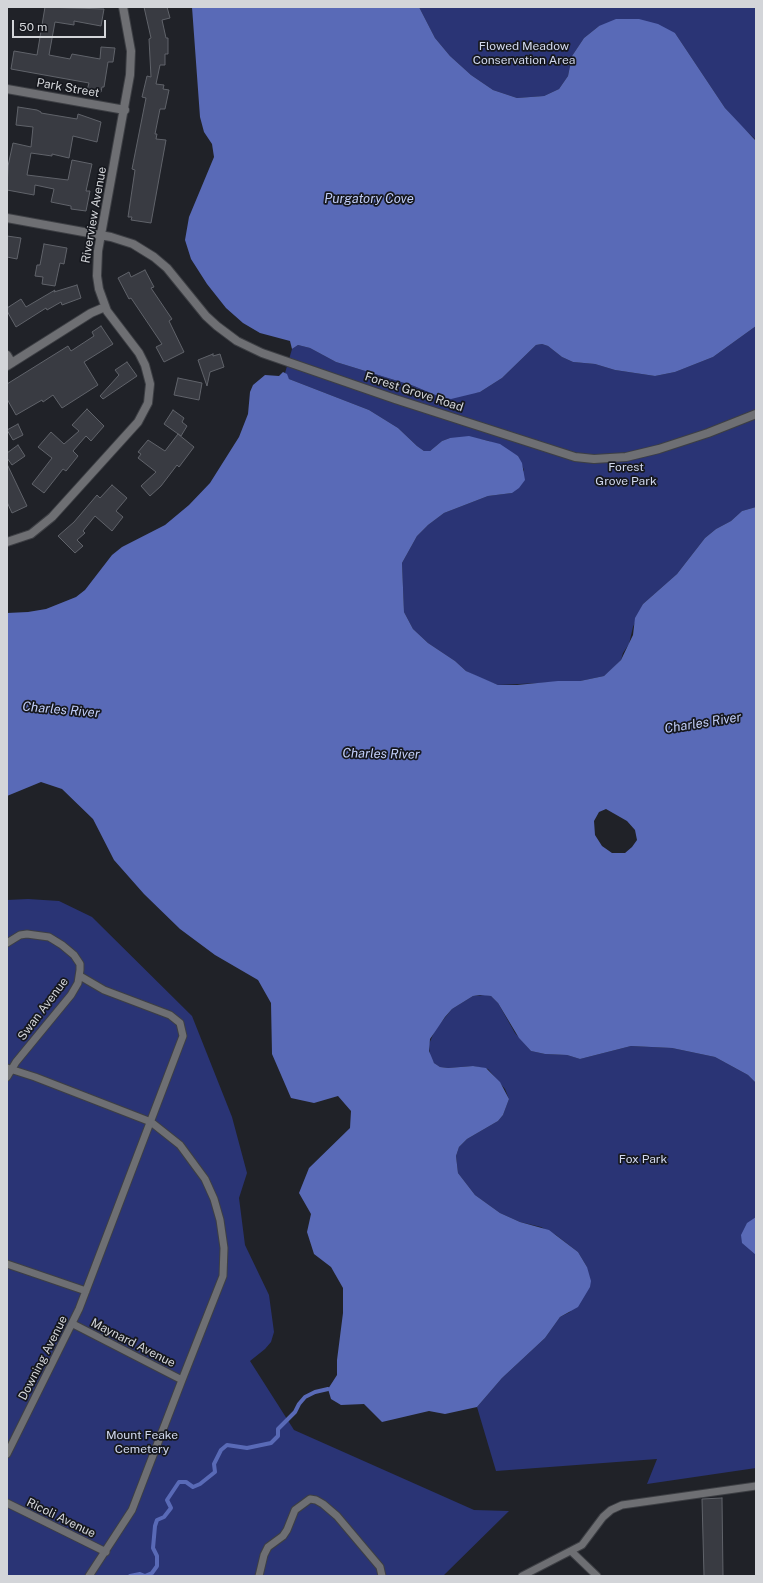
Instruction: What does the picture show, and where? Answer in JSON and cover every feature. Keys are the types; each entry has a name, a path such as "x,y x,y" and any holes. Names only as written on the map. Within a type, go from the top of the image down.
{"street":[{"name":"Riverview Avenue","path":"7,542 30,534 52,517 138,422 147,408 150,384 146,365 139,353 105,307 96,276 97,258 125,110 132,58 123,7"},
{"name":"Park Street","path":"7,89 125,110"},
{"name":"Forest Grove Road","path":"7,218 126,241 154,257 173,274 206,316 226,334 249,347 395,399 575,456 594,459 633,455 659,449 701,436 756,414"},
{"path":"7,355 9,364 92,313 105,307"}],"lane":[{"name":"Swan Avenue","path":"7,943 20,935 27,934 49,938 62,945 74,955 80,964 80,976 71,995 9,1069 7,1077"},
{"name":"Downing Avenue","path":"7,1454 10,1441 73,1324 182,1043 183,1036 180,1023 170,1015 104,990 80,976"},
{"path":"9,1069 151,1122 180,1145 199,1170 214,1199 223,1237 224,1256 221,1282 182,1380"},
{"path":"7,1264 86,1291"},
{"name":"Maynard Avenue","path":"73,1324 182,1380 137,1499 125,1522 89,1576"},
{"path":"522,1576 582,1545 590,1537 603,1517 622,1505 756,1486"},
{"path":"259,1576 264,1555 268,1547 283,1536 295,1510 310,1499 316,1500 323,1504 337,1516 380,1567 382,1576"},
{"name":"Ricoli Avenue","path":"7,1503 106,1552"},
{"path":"572,1551 597,1576"}],"green space":[{"name":"Flowed Meadow Conservation Area","path":"419,7 756,7 756,138 755,139 740,125 725,108 675,33 599,26 584,38 572,56 568,76 559,89 544,96 517,98 493,90 471,75 450,56 435,38"},
{"name":"Forest Grove Park","path":"756,326 756,507 742,511 731,521 716,529 705,538 677,574 643,604 633,627 629,644 623,653 621,660 614,667 604,676 580,681 498,685 480,678 466,671 455,661 428,643 413,629 404,612 402,563 417,536 428,525 444,513 488,496 512,493 524,470 518,456 489,441 480,439 450,438 442,441 430,451 424,451 398,428 369,410 289,379 285,373 292,349 298,345 310,348 336,362 414,386 440,397 480,392 502,378 536,345 542,344 548,346 562,357 573,362 595,364 615,370 655,376 675,372 713,357"},
{"name":"Mount Feake Cemetery","path":"28,899 59,901 92,917 192,1016 232,1117 247,1173 239,1198 245,1245 269,1295 274,1332 271,1342 250,1361 294,1430 474,1510 509,1511 443,1576 7,1576 7,900"},
{"name":"Fox Park","path":"473,996 491,996 498,1003 515,1033 531,1051 545,1054 567,1055 580,1059 631,1046 672,1048 715,1057 748,1075 756,1083 756,1468 647,1484 657,1459 496,1471 477,1407 502,1378 545,1338 560,1317 570,1312 587,1267 578,1252 556,1235 541,1227 520,1222 500,1213 475,1195 458,1173 456,1156 459,1147 467,1139 498,1121 503,1115 509,1099 505,1089 488,1069 473,1066 448,1068 440,1067 434,1063 430,1057 429,1044 435,1030 452,1009"}],"water":[{"name":"Purgatory Cove","path":"192,7 419,7 435,38 450,56 471,75 493,90 517,98 544,96 559,89 568,76 572,56 584,38 599,26 616,19 639,19 658,24 675,33 725,108 756,141 756,326 713,357 675,372 655,376 615,370 595,364 573,362 562,357 548,346 542,344 536,345 502,378 480,392 451,399 440,397 414,386 336,362 310,348 298,345 292,349 290,341 260,333 243,323 226,308 207,284 191,259 185,240 189,217 214,157 212,144 204,132 200,117"},
{"name":"Charles River","path":"283,372 287,374 289,379 369,410 398,428 424,451 430,451 442,441 450,438 469,436 500,444 518,456 522,463 525,480 519,488 512,493 488,496 444,513 428,525 417,536 402,563 404,612 413,629 428,643 455,661 466,671 498,685 580,681 604,676 621,660 633,635 635,618 643,604 677,574 705,538 716,529 731,521 742,511 756,507 756,1083 748,1075 715,1057 672,1048 631,1046 580,1059 567,1055 545,1054 531,1051 519,1038 498,1003 491,996 473,996 452,1009 430,1039 429,1051 434,1063 440,1067 448,1068 473,1066 486,1068 500,1082 509,1099 503,1115 498,1121 467,1139 459,1147 456,1156 458,1173 475,1195 500,1213 520,1222 549,1230 578,1252 587,1267 591,1281 590,1287 578,1307 560,1317 545,1338 502,1378 477,1407 445,1414 429,1411 382,1422 364,1404 341,1405 331,1399 328,1389 337,1375 337,1360 343,1313 343,1288 331,1267 314,1254 307,1232 311,1214 299,1193 309,1168 350,1128 351,1111 338,1096 314,1103 291,1098 272,1054 271,1003 258,980 215,955 180,929 144,894 114,860 93,819 62,789 41,782 7,796 7,613 46,609 76,597 85,590 112,555 122,547 165,525 189,505 210,483 239,437 248,414 250,392 253,385 265,375 279,376","holes":["606,809 627,821 635,830 637,840 632,847 625,853 612,853 602,846 595,835 594,821 599,812"]},
{"path":"756,1217 756,1255 742,1243 741,1235 747,1223"}],"building":[{"path":"45,7 104,9 101,26 74,21 74,25 55,22 49,55 70,59 72,54 100,59 101,47 115,48 113,62 108,62 104,87 102,87 101,92 87,90 89,83 11,69 14,51 37,55"},
{"path":"144,7 167,7 170,18 162,20 166,38 168,38 168,54 165,54 165,65 160,65 156,84 164,85 163,89 169,90 165,109 160,109 155,134 157,134 156,139 166,140 151,223 131,220 132,217 128,217 135,170 132,169 146,98 142,97 147,76 151,77 149,39 151,38"},
{"path":"18,107 37,110 41,113 77,119 78,114 101,122 97,142 73,136 69,158 52,154 52,156 31,153 27,175 68,180 72,160 92,164 86,191 90,191 86,211 71,209 71,206 51,202 54,189 35,185 34,195 7,190 8,166 13,143 31,147 33,127 16,125"},
{"path":"7,236 21,238 17,259 7,257"},
{"path":"44,244 67,248 64,264 60,263 55,286 42,284 43,277 35,276 37,265 40,265"},
{"path":"145,270 154,287 151,288 172,319 169,321 184,352 164,362 156,347 162,344 131,298 129,299 118,278 129,272 131,277"},
{"path":"77,285 81,298 62,305 61,302 47,310 46,308 16,327 7,311 7,308 21,299 26,307 55,290 54,292"},
{"path":"101,326 113,344 84,362 98,385 62,408 53,395 43,402 42,400 16,415 7,399 7,384 68,346 71,351 94,336 92,332"},
{"path":"213,354 213,356 220,354 224,367 210,372 207,386 198,360"},
{"path":"127,362 137,376 103,399 100,396 119,375 115,370"},
{"path":"178,378 202,383 199,400 174,395"},
{"path":"87,409 104,426 91,441 86,436 73,451 78,456 66,471 63,469 44,493 32,484 52,458 38,447 51,432 64,444 79,431 72,425"},
{"path":"173,410 184,418 182,422 187,426 181,436 164,424"},
{"path":"18,424 23,435 13,440 7,430"},
{"path":"178,434 194,447 179,467 177,465 161,486 150,496 141,486 156,472 138,458 141,454 138,452 148,440 165,451"},
{"path":"18,445 25,456 12,465 7,458 7,453"},
{"path":"7,464 27,506 12,513 7,502"},
{"path":"112,485 127,498 116,511 123,517 112,531 95,516 83,531 85,533 77,540 83,546 75,553 58,536 74,522 97,495 100,498"},
{"path":"722,1498 723,1576 704,1576 702,1499"}],"waterway":[{"path":"130,1576 140,1574 145,1576 152,1573 157,1566 157,1556 153,1548 155,1526 157,1520 164,1517 171,1508 167,1500 179,1482 186,1482 193,1487 200,1484 215,1472 214,1464 221,1450 227,1445 247,1448 271,1443 278,1436 278,1429 295,1412 305,1397 315,1392 328,1389"}]}
